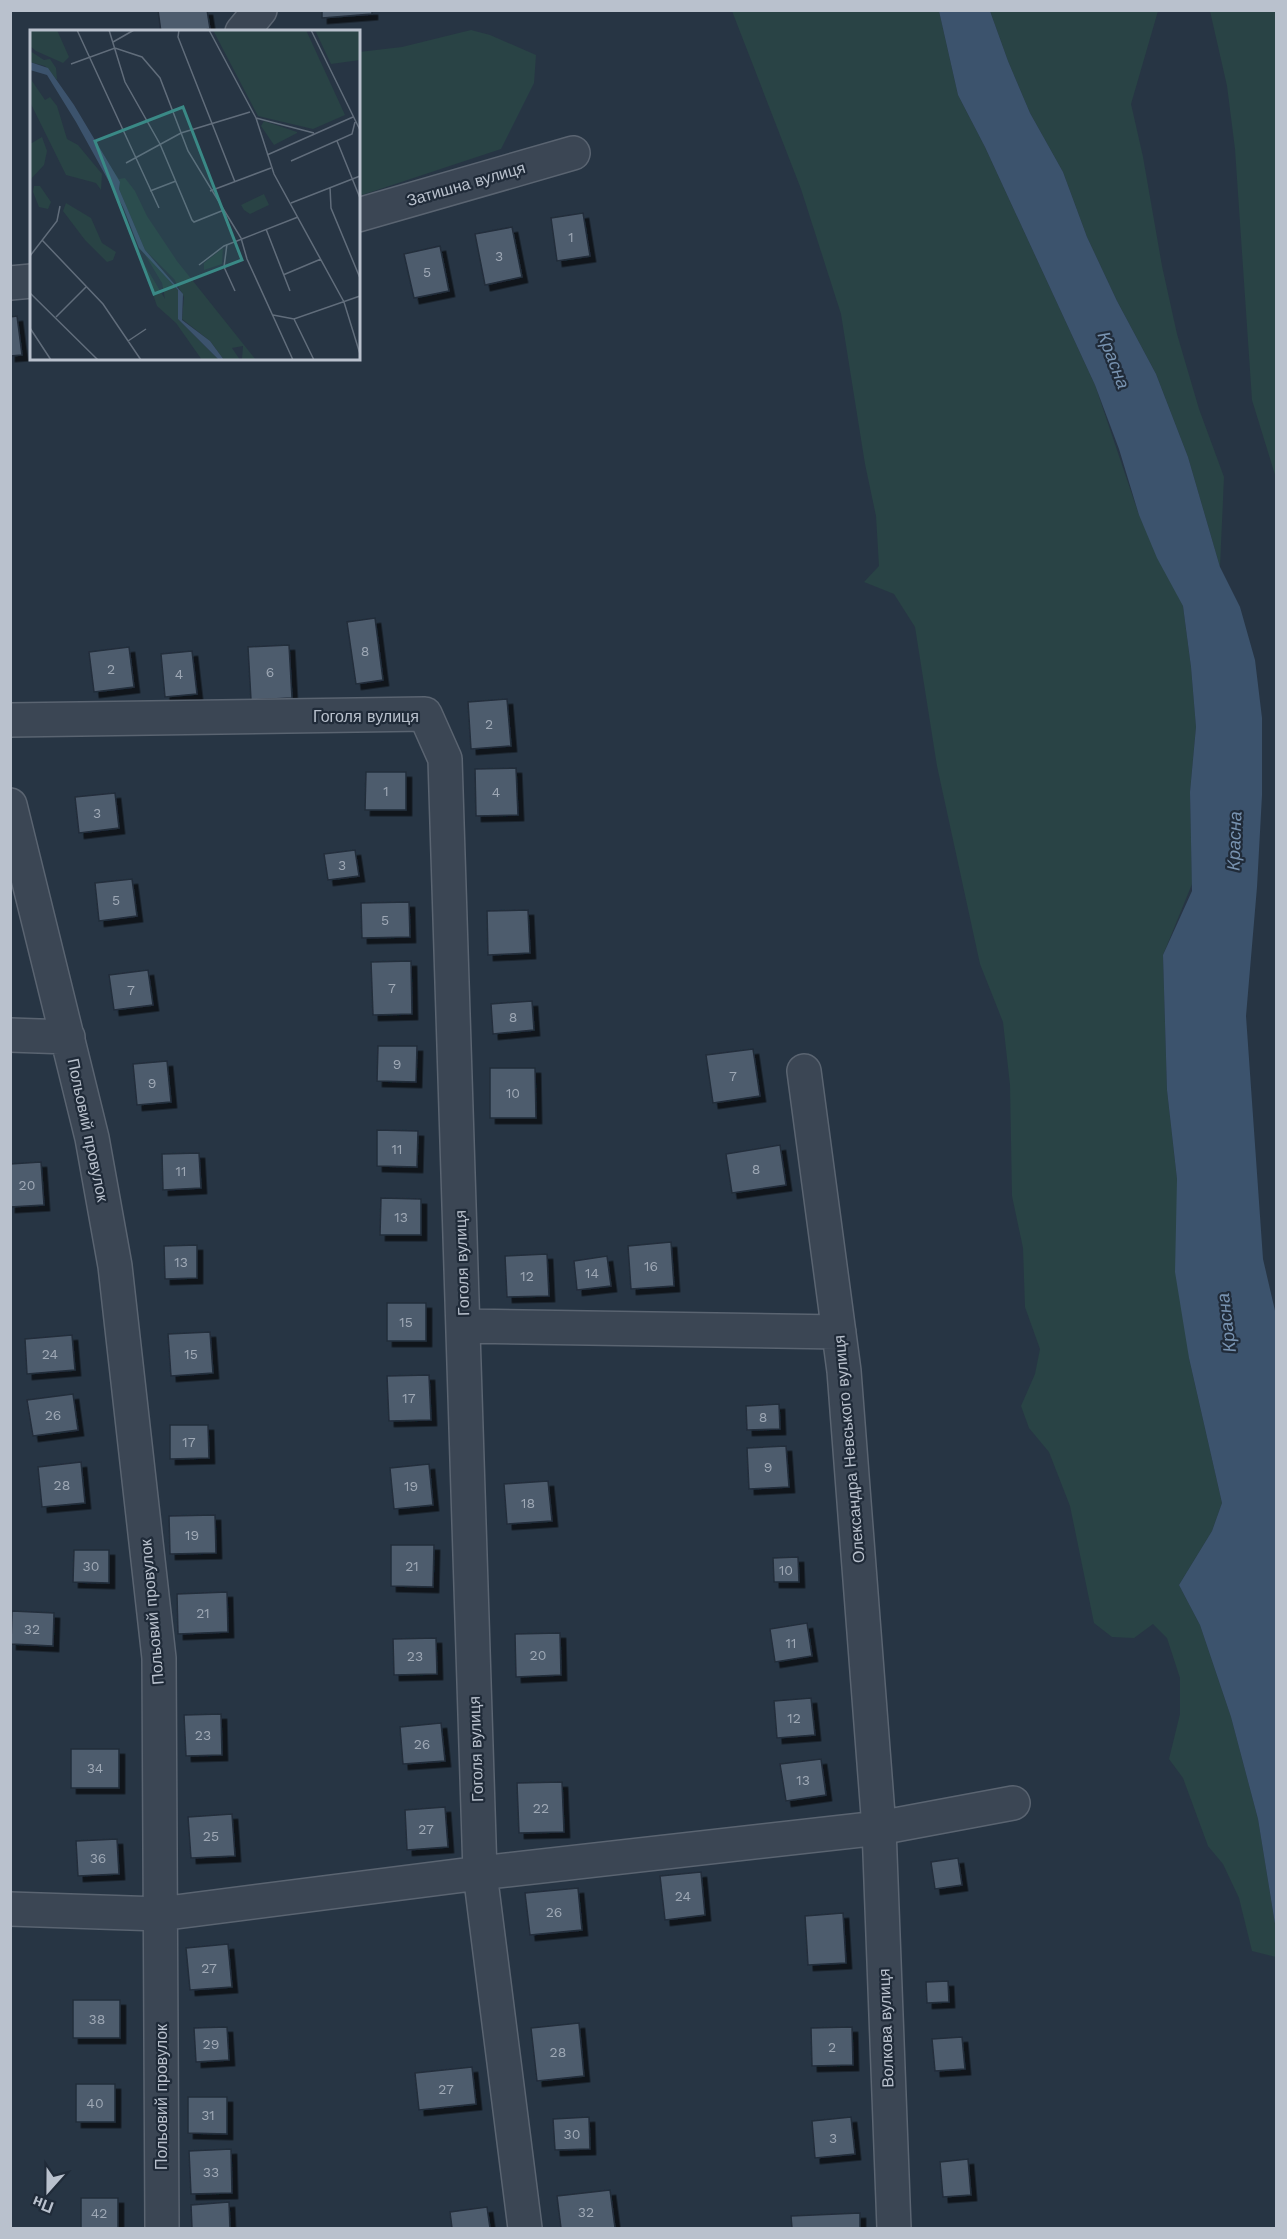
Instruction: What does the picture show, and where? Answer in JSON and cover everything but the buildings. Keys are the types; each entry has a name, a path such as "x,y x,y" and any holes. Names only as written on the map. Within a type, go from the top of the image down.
{"street":[{"path":"244,30 260,10"},
{"name":"Затишна вулиця","path":"360,214 573,153"},
{"path":"10,283 30,281"},
{"name":"Гоголя вулиця","path":"10,720 426,714 445,759 480,1873 525,2229"},
{"name":"Польовий провулок","path":"10,805 92,1138 115,1266 159,1658 162,2229"},
{"name":"Польовий провулок","path":"10,1035 68,1037"},
{"name":"Олександра Невського вулиця","path":"804,1071 844,1371 879,1828"},
{"path":"464,1326 839,1332"},
{"path":"10,1908 160,1914 480,1873 879,1828 1013,1803"},
{"name":"Волкова вулиця","path":"879,1828 894,2229"}],"green space":[{"path":"732,11 939,11 958,95 985,147 1095,385 1139,515 1183,606 1196,727 1190,792 1192,884 1163,955 1167,1090 1177,1179 1189,1358 1222,1503 1212,1531 1179,1585 1200,1625 1231,1717 1258,1819 1276,1930 1276,1957 1252,1951 1239,1898 1223,1864 1208,1846 1183,1778 1169,1759 1180,1714 1180,1678 1167,1638 1153,1624 1134,1638 1112,1637 1094,1623 1070,1506 1049,1452 1029,1428 1021,1406 1035,1374 1040,1349 1025,1307 1023,1248 1012,1196 1010,1085 1003,1022 980,964 937,766 915,627 894,594 864,582 879,566 876,516 865,464 841,314 801,189"},
{"path":"990,11 1158,11 1131,104 1177,334 1199,409 1224,477 1220,567 1188,457 1156,374 1117,301 1087,237 1063,172 1030,113"},
{"path":"1210,11 1276,11 1276,478 1252,400 1235,149 1227,86"},
{"path":"471,30 490,35 536,55 534,83 501,149 360,196 360,52 402,47"}],"water":[{"name":"Красна","path":"939,11 990,11 1030,113 1063,172 1087,237 1117,301 1156,374 1188,457 1220,567 1240,607 1255,660 1262,718 1262,795 1246,1016 1263,1259 1276,1315 1276,1930 1258,1819 1231,1717 1200,1625 1179,1585 1212,1531 1222,1503 1189,1358 1175,1272 1177,1179 1167,1090 1163,955 1192,891 1190,792 1196,727 1183,606 1157,558 1139,515 1119,449 1095,385 985,147 958,95"}]}
